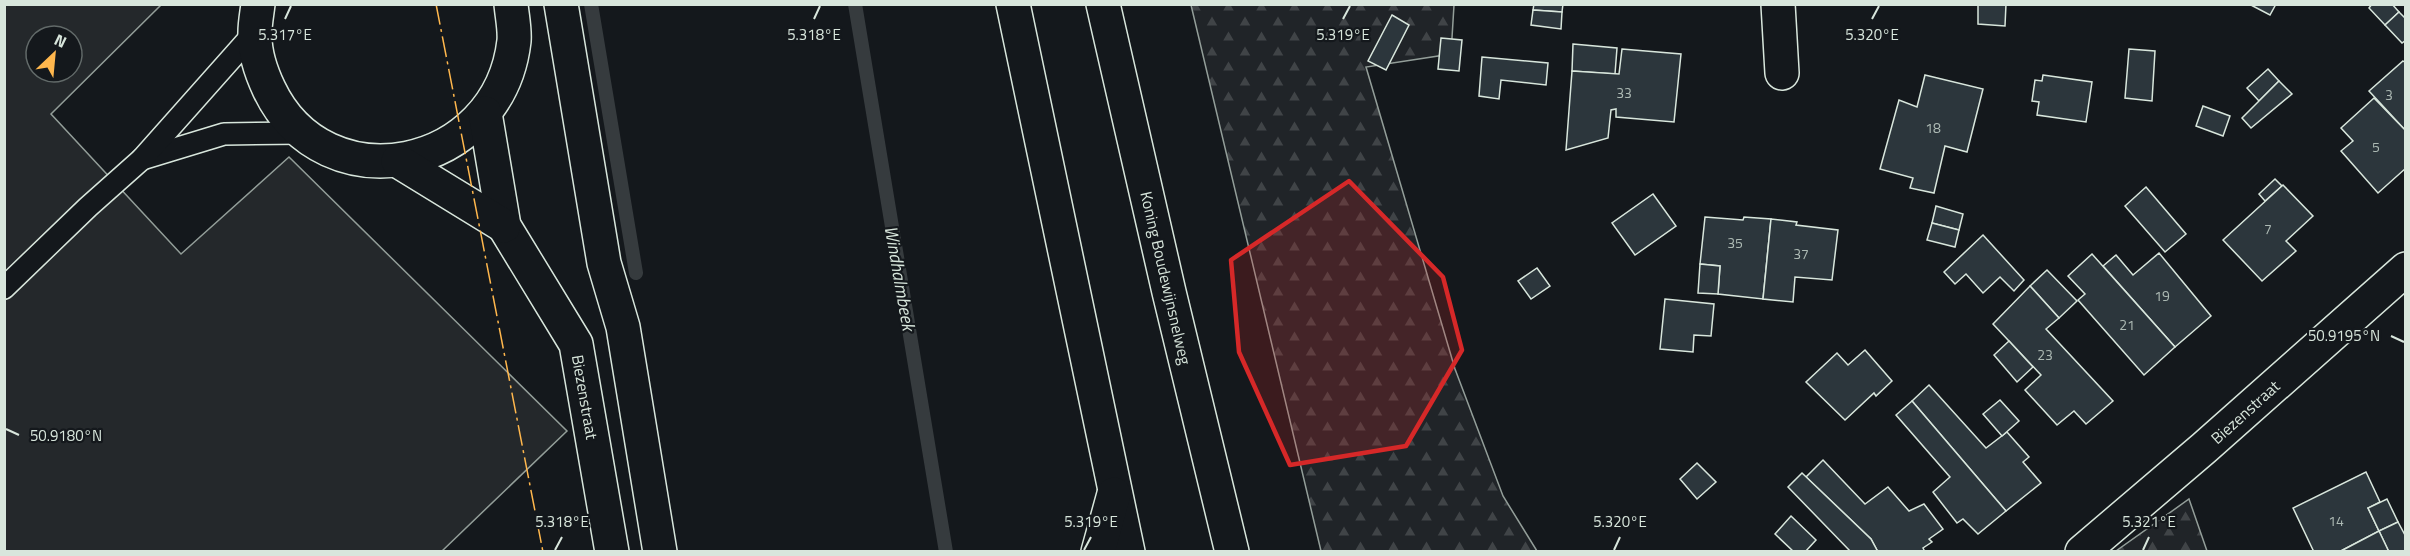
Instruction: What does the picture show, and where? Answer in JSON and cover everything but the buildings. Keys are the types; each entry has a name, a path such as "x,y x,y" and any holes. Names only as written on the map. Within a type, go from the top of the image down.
{"main road":[{"path":"256,19 261,71 277,105 303,133 332,151 364,160 398,161 431,153 460,137 485,113 505,79 514,39 510,4"},
{"path":"561,4 604,262 623,327 660,552"},
{"path":"1013,4 1116,486 1128,552"},
{"name":"Koning Boudewijnsnelweg","path":"1103,4 1232,552"},
{"path":"1778,4 1782,73"},
{"name":"Biezenstraat","path":"485,113 504,226 576,344 612,552"},
{"name":"Biezenstraat","path":"398,161 504,226"},
{"name":"Biezenstraat","path":"2082,552 2204,448 2406,269"},
{"path":"1098,552 1116,486"}],"lane":[{"path":"4,288 88,207 142,159 256,19"},
{"path":"142,159 224,134 303,133"}],"highlighted area":[{"path":"1349,181 1443,277 1462,350 1406,446 1290,465 1239,352 1231,260"}],"green space":[{"path":"1191,5 1454,5 1451,54 1366,67 1455,369 1503,496 1537,551 1321,551"},
{"path":"2189,499 2207,551 2116,551"}],"shaded area":[{"path":"4,5 161,5 84,81 84,24 24,24 24,84 81,84 51,114 181,254 289,157 567,431 442,551 5,551"}],"waterway":[{"path":"591,4 636,273"},
{"name":"Windhalmbeek","path":"855,4 946,552"}],"power":[{"path":"436,4 543,552"}]}
